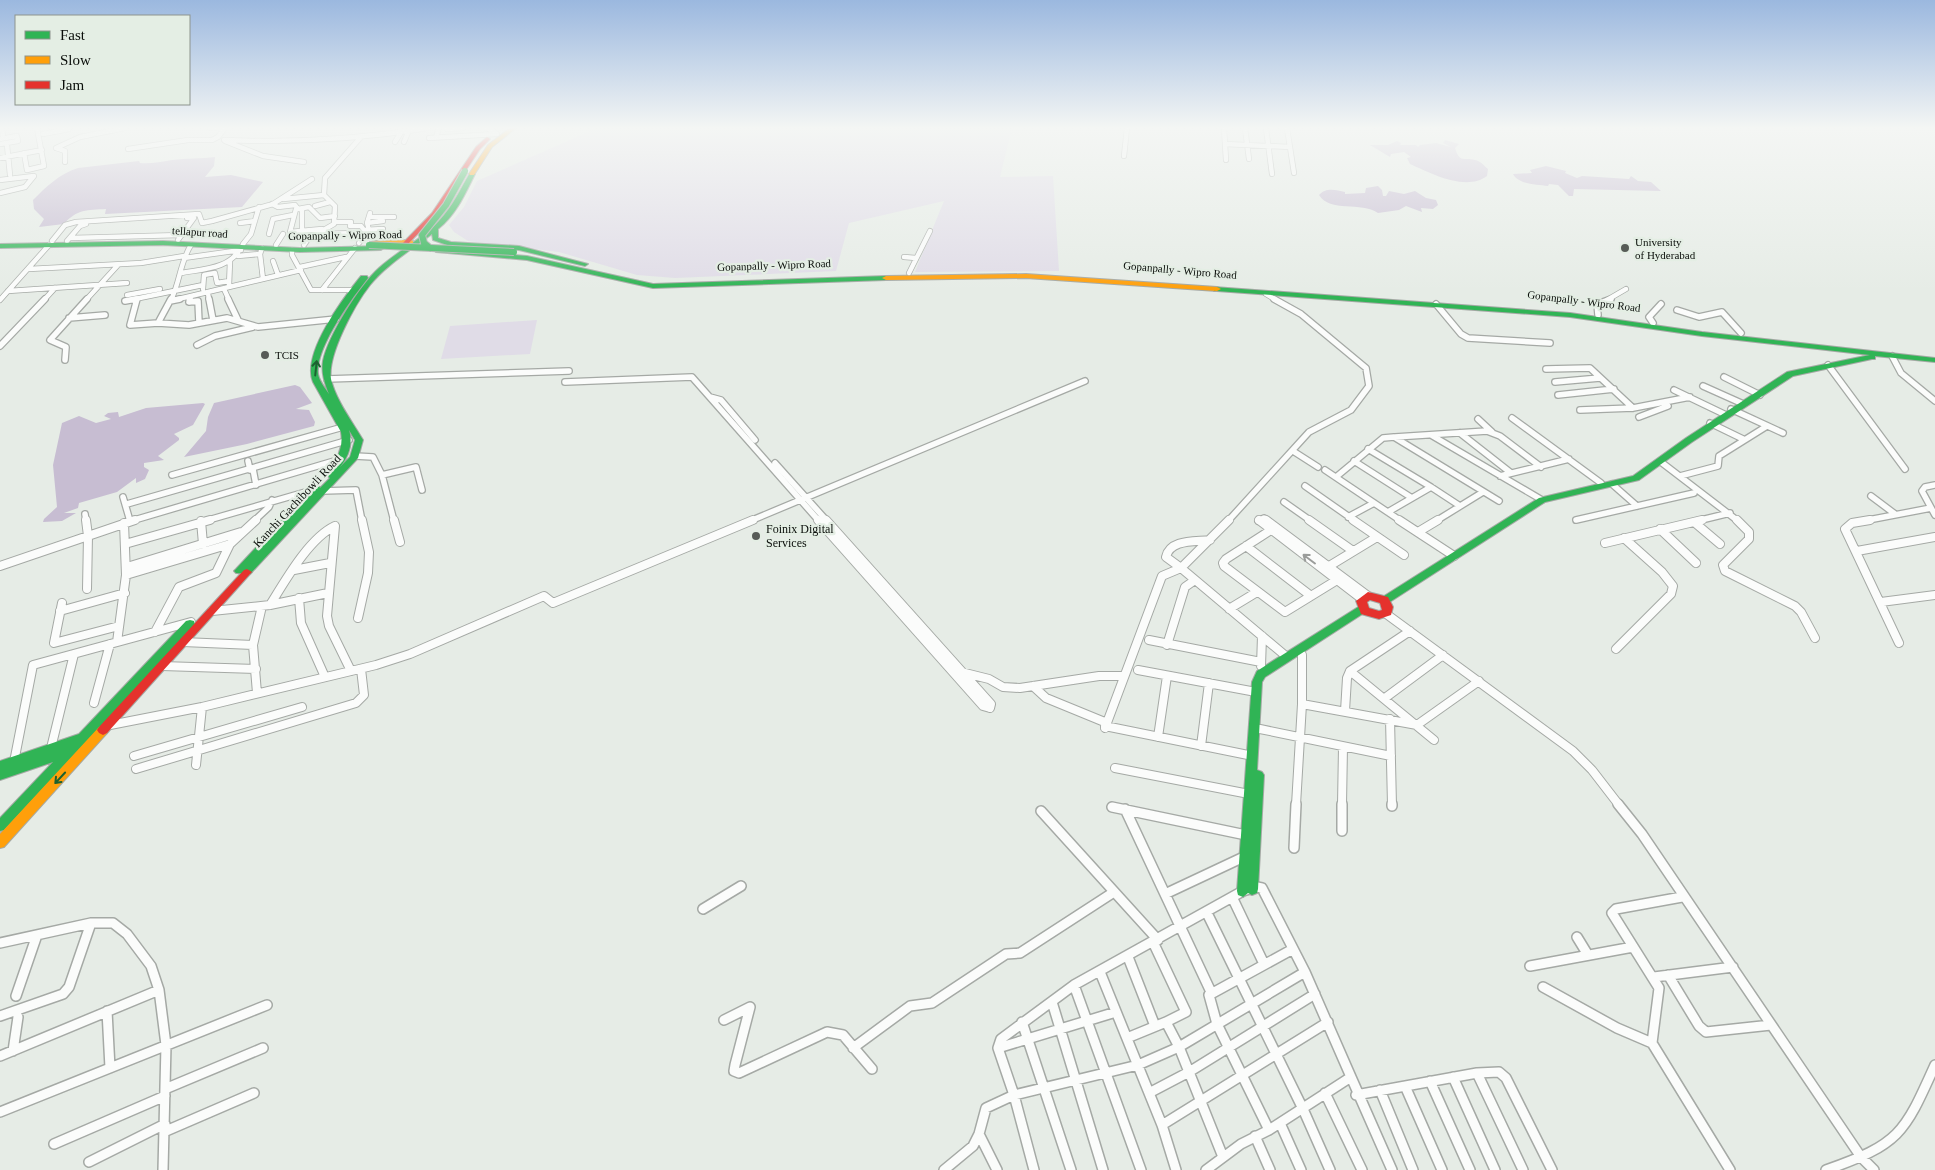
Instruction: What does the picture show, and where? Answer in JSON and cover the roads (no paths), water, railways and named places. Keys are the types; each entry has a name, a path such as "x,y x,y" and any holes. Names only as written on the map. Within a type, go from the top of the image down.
{"main road":[{"path":"327,379 326,365 333,344 362,290 374,276 408,246 434,214 454,183"},
{"path":"430,248 422,241 422,236 441,214 460,183"},
{"path":"349,440 316,380 314,370 323,344 353,290 361,280 435,229 450,214 467,183"},
{"path":"435,229 435,240 450,244"},
{"path":"51,243 68,240 89,243 129,238 181,237 241,249 276,245 360,242"},
{"name":"tellapur road","path":"0,244 163,243 261,251 292,250 360,242 408,246"},
{"name":"Gopanpally - Wipro Road","path":"261,251 360,242 514,252 558,261 575,268"},
{"name":"Gopanpally - Wipro Road","path":"408,246 450,244 519,248 551,254 646,280 677,282 1036,275 1266,294 1443,303 1935,356"},
{"name":"Gopanpally - Wipro Road","path":"408,246 527,258 645,285 679,286 909,273 1036,275 1598,315 1880,355 1935,360"},
{"path":"1758,394 1786,372 1848,358 1851,355 1848,350"},
{"path":"1249,855 1246,835 1256,692 1265,676 1287,657 1371,602 1452,555 1540,499 1633,474 1643,469 1733,409 1790,374 1880,355"},
{"name":"Kanchi Gachibowli Road","path":"0,843 81,753 106,721 192,622 319,490 355,456 359,440 327,379"},
{"path":"1540,499 1636,478 1661,462 1711,424"},
{"name":"Kanchi Gachibowli Road","path":"0,826 68,752 84,737 106,721 162,666 212,611 319,490 349,448 349,440"},
{"path":"1371,602 1388,607 1385,613 1378,615 1371,602"},
{"path":"1247,890 1265,676 1302,655 1371,602"},
{"path":"0,775 51,748 84,737"},
{"path":"17,765 68,752 81,753"},
{"path":"0,766 17,765 42,769 44,774 41,782"}],"street":[{"path":"0,193 26,187 32,183"},
{"path":"235,217 272,204 307,183"},
{"path":"325,183 324,195 335,206 335,222"},
{"path":"282,199 324,195"},
{"path":"315,206 330,202"},
{"path":"272,204 278,207 295,205 296,209"},
{"path":"296,209 309,207 320,218 335,216"},
{"path":"296,209 293,214 290,232 326,229"},
{"path":"180,273 230,261 251,234 258,210"},
{"path":"0,300 29,269 63,226 76,222 199,214 201,222 204,223 258,210"},
{"path":"302,210 302,231"},
{"path":"270,234 273,219 281,214 293,214"},
{"path":"369,218 394,217"},
{"path":"68,240 84,224 194,218 181,237"},
{"path":"369,218 383,221"},
{"path":"322,290 369,230 369,218"},
{"path":"240,223 255,221"},
{"path":"304,245 335,222 351,222 350,226 361,226 363,229 369,230 383,229"},
{"path":"909,273 930,231"},
{"path":"276,245 283,234"},
{"path":"317,234 360,242"},
{"path":"68,240 129,238"},
{"path":"158,323 177,288 184,257 191,245"},
{"path":"29,269 161,261 241,249"},
{"path":"292,250 292,255 312,290 353,290"},
{"path":"261,251 263,279"},
{"path":"904,256 916,258"},
{"path":"170,301 226,289 300,268 348,257"},
{"path":"230,261 229,281 226,289 238,320"},
{"path":"273,261 278,275"},
{"path":"65,360 66,348 50,340 118,264"},
{"path":"214,265 216,283 229,281"},
{"path":"202,294 203,275 215,272"},
{"path":"334,274 342,273"},
{"path":"8,291 126,283"},
{"path":"177,288 137,299 126,298 177,288 191,288 203,285"},
{"path":"0,346 54,288"},
{"path":"191,288 189,302 198,301 199,323"},
{"path":"1598,315 1597,304 1615,297 1626,290"},
{"path":"208,293 213,320"},
{"path":"1106,726 1162,576 1181,568 1211,540 1293,451 1308,432 1356,407 1369,386 1370,379 1366,368 1330,336 1301,314 1266,294"},
{"path":"137,299 130,324 199,323 227,318 253,326"},
{"path":"1443,303 1461,334 1468,338 1550,343"},
{"path":"1653,322 1650,316 1661,304"},
{"path":"1677,310 1688,312 1698,317 1722,312 1732,334"},
{"path":"69,318 105,315"},
{"path":"197,345 204,339 227,335 253,326 336,319"},
{"path":"1892,356 1901,373 1935,402"},
{"path":"1828,365 1905,469"},
{"path":"1546,369 1590,368 1632,408"},
{"path":"327,379 569,371"},
{"path":"565,382 692,377 804,499 961,672 991,704 990,708 983,706 804,499"},
{"path":"1724,377 1758,394"},
{"path":"1554,382 1600,378"},
{"path":"106,721 202,707 361,669 410,654 544,596 553,603 1085,381"},
{"path":"1703,386 1733,409"},
{"path":"1558,396 1614,389"},
{"path":"1674,390 1690,397 1733,409 1783,433"},
{"path":"1639,417 1690,397"},
{"path":"1580,410 1632,408 1680,401"},
{"path":"1512,418 1601,483"},
{"path":"1478,419 1541,466"},
{"path":"1711,424 1744,439"},
{"path":"172,475 343,426"},
{"path":"1680,476 1718,466 1720,456 1744,439 1768,426"},
{"path":"1336,477 1382,438 1493,432"},
{"path":"1460,433 1511,473"},
{"path":"1430,435 1540,499"},
{"path":"1394,437 1498,501"},
{"path":"127,504 349,440"},
{"path":"1368,449 1460,506"},
{"path":"1293,451 1318,466"},
{"path":"355,456 373,457 382,475 400,542"},
{"path":"0,566 127,522 341,459"},
{"path":"1500,476 1569,459"},
{"path":"248,461 256,485"},
{"path":"1354,461 1412,498"},
{"path":"1661,462 1745,526 1750,535 1723,565 1723,568 1795,606 1801,612 1815,638"},
{"path":"382,475 416,467 422,490"},
{"path":"1325,470 1452,555"},
{"path":"1612,484 1637,506"},
{"path":"1935,485 1925,487 1922,491 1935,515"},
{"path":"1305,486 1404,555"},
{"path":"1388,512 1430,487"},
{"path":"125,544 272,500 319,490 356,490 369,552 368,573 358,618"},
{"path":"1418,532 1483,492"},
{"path":"1576,520 1694,493"},
{"path":"1871,496 1895,514"},
{"path":"94,704 119,626 125,593 127,504 123,497"},
{"path":"155,632 179,587 216,573 230,544 269,507 272,500"},
{"path":"1284,502 1353,551"},
{"path":"1348,517 1374,503"},
{"path":"1899,643 1846,529 1848,526 1895,514 1931,508"},
{"path":"1605,543 1730,513"},
{"path":"85,514 88,536 87,589"},
{"path":"1262,518 1268,521 1371,602 1337,580 1326,568 1271,530 1259,519 1262,518"},
{"path":"201,521 203,544"},
{"path":"1694,522 1720,544"},
{"path":"258,693 253,646 266,605 322,535 334,526 336,527 330,563 327,616 329,626 351,671"},
{"path":"1660,529 1696,563"},
{"path":"126,572 246,530"},
{"path":"1271,530 1226,559 1223,564 1285,612 1337,580"},
{"path":"1326,568 1378,537"},
{"path":"1616,649 1671,594 1673,586 1662,572 1624,538"},
{"path":"1857,551 1935,538"},
{"path":"1211,540 1176,544 1169,548 1166,557 1287,657"},
{"path":"126,572 230,544"},
{"path":"1246,546 1311,596"},
{"path":"294,570 330,563"},
{"path":"1167,645 1184,587 1195,580"},
{"path":"1229,609 1257,592"},
{"path":"60,611 125,593"},
{"path":"212,611 266,605 328,593"},
{"path":"1881,602 1935,595"},
{"path":"299,598 299,616 303,630 308,636 325,677"},
{"path":"62,602 53,642 56,644 119,626"},
{"path":"1385,613 1583,760 1642,834 1682,897 1733,967 1861,1158 1874,1170"},
{"path":"17,765 31,668 36,663 192,622"},
{"path":"1345,712 1347,678 1350,671 1410,631"},
{"path":"1262,636 1261,662 1265,676"},
{"path":"1149,640 1261,662"},
{"path":"183,642 253,646"},
{"path":"51,748 74,654"},
{"path":"1294,848 1302,704 1302,655"},
{"path":"1385,698 1443,655"},
{"path":"162,666 256,669"},
{"path":"136,769 356,703 364,696 361,669"},
{"path":"1138,670 1256,692"},
{"path":"1350,671 1434,740"},
{"path":"961,672 989,679 1003,687 1020,688 1099,676 1124,676"},
{"path":"1158,737 1167,676"},
{"path":"1302,704 1417,725 1479,681"},
{"path":"1201,746 1209,684"},
{"path":"1033,686 1046,698 1106,726 1252,756"},
{"path":"196,765 196,750 202,707"},
{"path":"134,756 302,707"},
{"path":"1390,719 1392,806"},
{"path":"1260,729 1300,739 1391,756"},
{"path":"1342,831 1343,747"},
{"path":"1115,768 1249,794"},
{"path":"1112,807 1246,835"},
{"path":"1125,809 1211,992"},
{"path":"1040,812 1114,892 1156,941 1186,1012 1128,1038"},
{"path":"1165,894 1249,855"},
{"path":"703,909 742,886"},
{"path":"1034,1170 1014,1095 998,1048 1001,1039 1074,985 1247,890 1260,887 1264,890 1305,972 1328,1022 1356,1094 1392,1170"},
{"path":"853,1048 910,1006 932,1003 1006,954 1020,953 1114,892"},
{"path":"1682,897 1614,910 1613,916 1654,977 1659,988 1660,1000 1653,1023 1652,1043 1730,1170"},
{"path":"1233,899 1264,964"},
{"path":"1207,913 1277,1054 1330,1170"},
{"path":"0,943 91,923 105,922 120,927 151,966 160,990 166,1044 163,1170"},
{"path":"0,1016 64,994 69,987 91,923"},
{"path":"16,996 37,936"},
{"path":"1577,937 1588,955"},
{"path":"1530,966 1633,947"},
{"path":"1269,1130 1217,1024 1208,998 1211,992 1293,949"},
{"path":"1128,957 1155,1026"},
{"path":"1654,977 1733,967"},
{"path":"1100,972 1162,1126 1176,1170"},
{"path":"944,1170 968,1153 979,1134 980,1122 986,1108 1014,1095 1138,1065 1179,1046 1305,972"},
{"path":"1668,975 1699,1026 1706,1032 1771,1025"},
{"path":"1074,985 1089,1021 1142,1170"},
{"path":"1543,987 1623,1031 1652,1043"},
{"path":"0,1056 160,990"},
{"path":"1149,1093 1189,1072 1315,994"},
{"path":"1052,1002 1103,1170"},
{"path":"0,1112 267,1004"},
{"path":"724,1020 750,1007 735,1065 734,1071 739,1073 828,1032 843,1035 872,1069"},
{"path":"107,1011 110,1068"},
{"path":"998,1048 1116,1012"},
{"path":"13,1051 18,1016"},
{"path":"1022,1022 1071,1170"},
{"path":"1166,1022 1179,1046 1223,1157"},
{"path":"1162,1126 1328,1022"},
{"path":"54,1144 264,1048"},
{"path":"1826,1170 1861,1158 1894,1138 1910,1118 1935,1065"},
{"path":"1356,1094 1494,1071 1506,1078 1552,1170"},
{"path":"1477,1073 1523,1170"},
{"path":"1205,1170 1255,1136 1269,1130 1303,1109 1350,1077"},
{"path":"1453,1077 1495,1170"},
{"path":"1430,1081 1470,1170"},
{"path":"1405,1086 1442,1170"},
{"path":"1380,1090 1413,1170"},
{"path":"89,1162 165,1127 254,1093"},
{"path":"1325,1093 1362,1170"},
{"path":"1280,1123 1301,1170"},
{"path":"979,1134 997,1170"},
{"path":"1255,1136 1270,1170"}],"place":[{"name":"University of Hyderabad","path":"1625,248"},
{"name":"TCIS","path":"265,355"},
{"name":"Foinix Digital Services","path":"756,536"}]}
